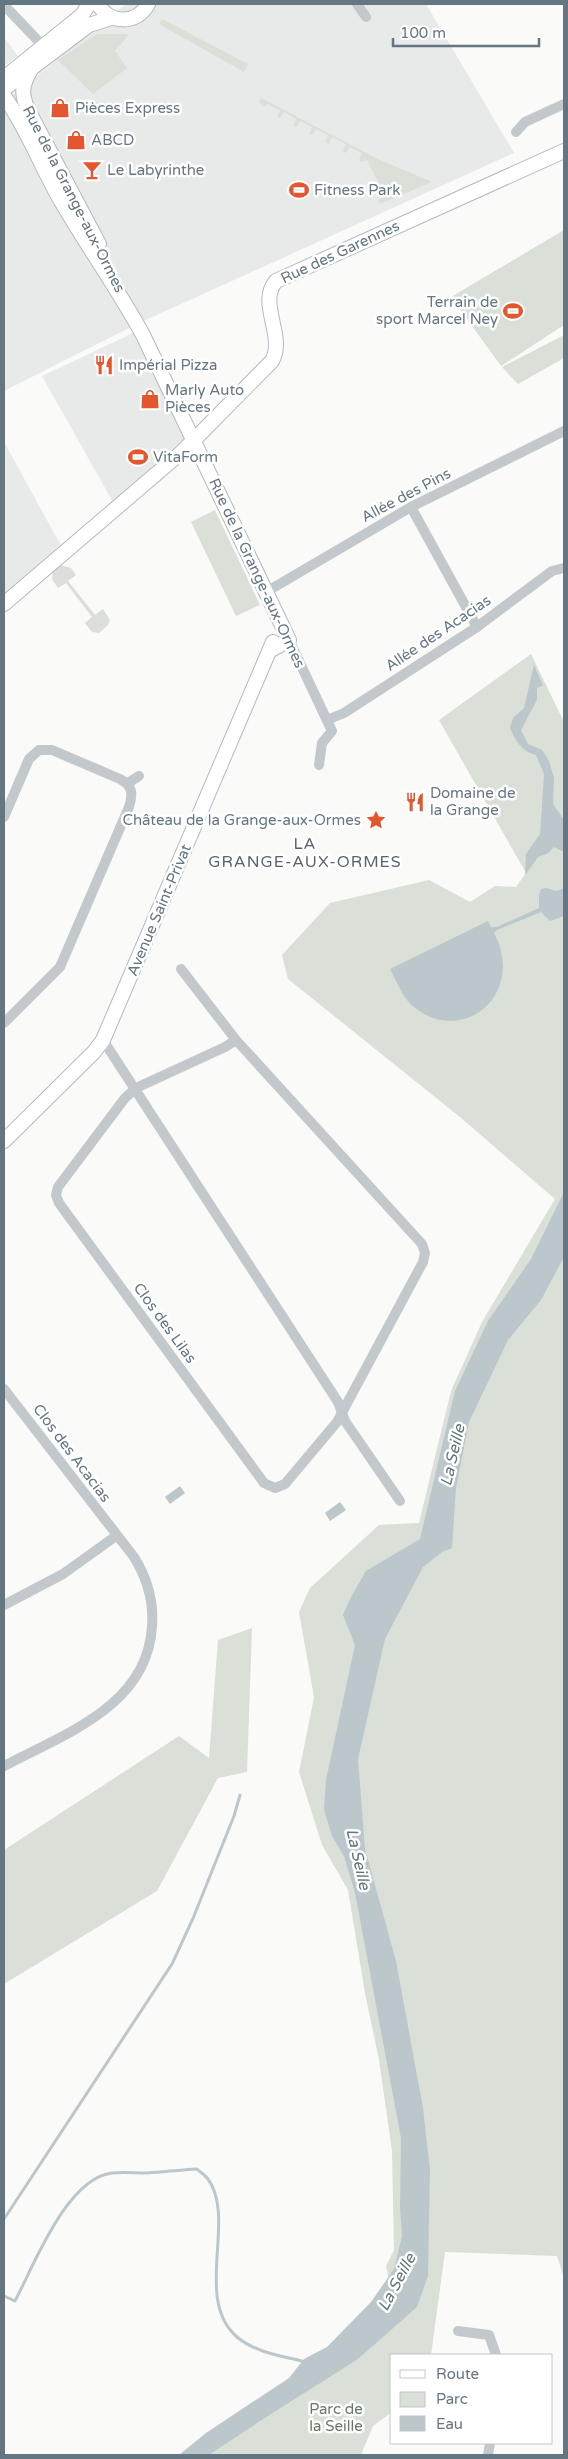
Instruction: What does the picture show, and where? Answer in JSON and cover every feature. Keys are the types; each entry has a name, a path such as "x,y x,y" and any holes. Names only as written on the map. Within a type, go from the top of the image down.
{"street":[{"path":"4,78 82,15 89,4"},
{"path":"98,4 111,18 120,20 133,18 140,14 148,4"},
{"path":"357,4 366,18"},
{"path":"4,5 43,46"},
{"path":"4,89 89,25 111,18"},
{"name":"Rue de la Grange-aux-Ormes","path":"30,70 24,82 22,94 27,108 106,258 326,720"},
{"name":"Rue de la Grange-aux-Ormes","path":"4,96 14,111 62,202 126,302"},
{"path":"516,132 525,122 564,104"},
{"name":"Rue des Garennes","path":"4,604 193,440 274,357 276,343 269,297 271,287 276,281 564,151"},
{"name":"Allée des Pins","path":"266,592 411,507 564,431"},
{"path":"411,507 477,627"},
{"name":"Allée des Acacias","path":"326,720 344,713 477,627 552,571 564,568"},
{"name":"Avenue Saint-Privat","path":"4,1141 94,1052 103,1040 271,650 286,634"},
{"path":"319,764 322,743 332,731 326,720"},
{"path":"4,817 29,759 39,750 52,750 128,783 132,791 129,807 60,968 4,1023"},
{"path":"128,783 139,776"},
{"name":"Clos des Lilas","path":"181,969 236,1040 424,1248 423,1262 336,1422 285,1484 274,1488 264,1483 58,1203 56,1195 58,1186 125,1098 136,1088 225,1047 236,1040"},
{"path":"103,1040 136,1088 342,1411 345,1421 400,1501"},
{"name":"Clos des Acacias","path":"4,1388 140,1568 150,1592 152,1632 150,1645 141,1669 126,1691 97,1716 4,1766"},
{"path":"4,1605 63,1574 116,1536"},
{"path":"458,2331 489,2335 496,2354"}],"shaded area":[{"path":"126,4 426,4 514,153 137,324 4,391 4,102"},
{"path":"4,37 18,56 4,66"},
{"path":"133,333 186,437 113,502 42,376"},
{"path":"4,442 65,553 4,604"}],"green space":[{"path":"162,19 248,64 244,72 159,24"},
{"path":"97,34 129,34 115,51 127,68 93,94 58,60"},
{"path":"261,98 378,159 432,182 380,204 378,200 385,196 367,160 360,162 362,153 350,147 346,153 343,151 346,144 332,137 329,144 325,142 328,135 316,129 312,135 309,134 312,127 300,121 296,127 293,125 296,119 284,112 280,118 277,117 280,110 267,104 265,107 259,102"},
{"name":"Terrain de sport Marcel Ney","path":"564,230 564,325 501,366 451,297"},
{"path":"564,335 564,358 518,384 502,367"},
{"path":"215,510 260,605 236,616 191,522"},
{"path":"60,565 71,568 76,575 68,581 95,615 103,609 110,620 108,625 99,633 92,632 85,623 92,617 66,583 58,588 52,579 53,572"},
{"name":"Parc de la Seille","path":"531,654 564,722 564,2278 557,2256 445,2252 431,2354 390,2354 390,2413 373,2426 361,2455 209,2455 398,2324 386,2266 394,2250 392,2151 379,2060 365,1993 348,1890 322,1845 299,1772 314,1697 299,1612 310,1588 379,1525 419,1523 451,1391 482,1322 555,1199 460,1117 288,979 282,955 330,903 429,880 470,902 495,886 516,887 526,873 439,720"},
{"path":"252,1628 247,1772 218,1778 157,1891 4,1984 4,1850 179,1736 209,1758 218,1640"}],"water":[{"path":"534,665 543,685 537,688 537,700 521,730 528,744 542,750 549,761 554,778 553,804 564,820 564,850 562,851 554,847 548,853 538,857 525,875 526,854 540,834 544,774 536,755 526,751 520,745 510,728 513,718 524,708"},
{"path":"546,888 556,891 564,888 564,916 550,921 541,912 497,930 494,933 502,955 502,975 496,993 485,1007 470,1017 453,1021 434,1018 415,1008 407,1000 390,969 488,921 491,927 497,927 539,908 541,889"},
{"name":"La Seille","path":"564,1192 564,1257 541,1300 508,1340 469,1422 456,1488 452,1548 442,1552 423,1567 385,1639 358,1759 365,1849 396,1961 423,2108 430,2170 428,2276 417,2307 358,2359 209,2455 179,2455 206,2433 289,2378 304,2359 327,2347 371,2302 394,2269 402,2236 400,2207 401,2138 355,1893 344,1856 332,1836 324,1810 326,1780 355,1645 343,1615 366,1571 420,1539 455,1391 488,1321 531,1259"},
{"path":"180,1486 185,1493 170,1504 165,1497"},
{"path":"340,1502 346,1510 330,1521 325,1513"}],"waterway":[{"path":"4,2219 172,1964 194,1916 234,1816 240,1795"},
{"path":"4,2296 15,2301 54,2225 81,2190 96,2178 112,2173 147,2173 197,2169 208,2179 216,2196 219,2215 216,2281 218,2302 224,2321 237,2337 253,2347 305,2362"}],"place":[{"name":"Pièces Express","path":"60,108"},
{"name":"ABCD","path":"76,140"},
{"name":"Le Labyrinthe","path":"92,170"},
{"name":"Fitness Park","path":"299,190"},
{"name":"Terrain de sport Marcel Ney","path":"513,311"},
{"name":"Impérial Pizza","path":"104,365"},
{"name":"Marly Auto Pièces","path":"150,399"},
{"name":"VitaForm","path":"138,457"},
{"name":"Domaine de la Grange","path":"415,802"},
{"name":"Château de la Grange-aux-Ormes","path":"376,820"}],"district":[{"name":"LA GRANGE-AUX-ORMES","path":"305,852"}]}
